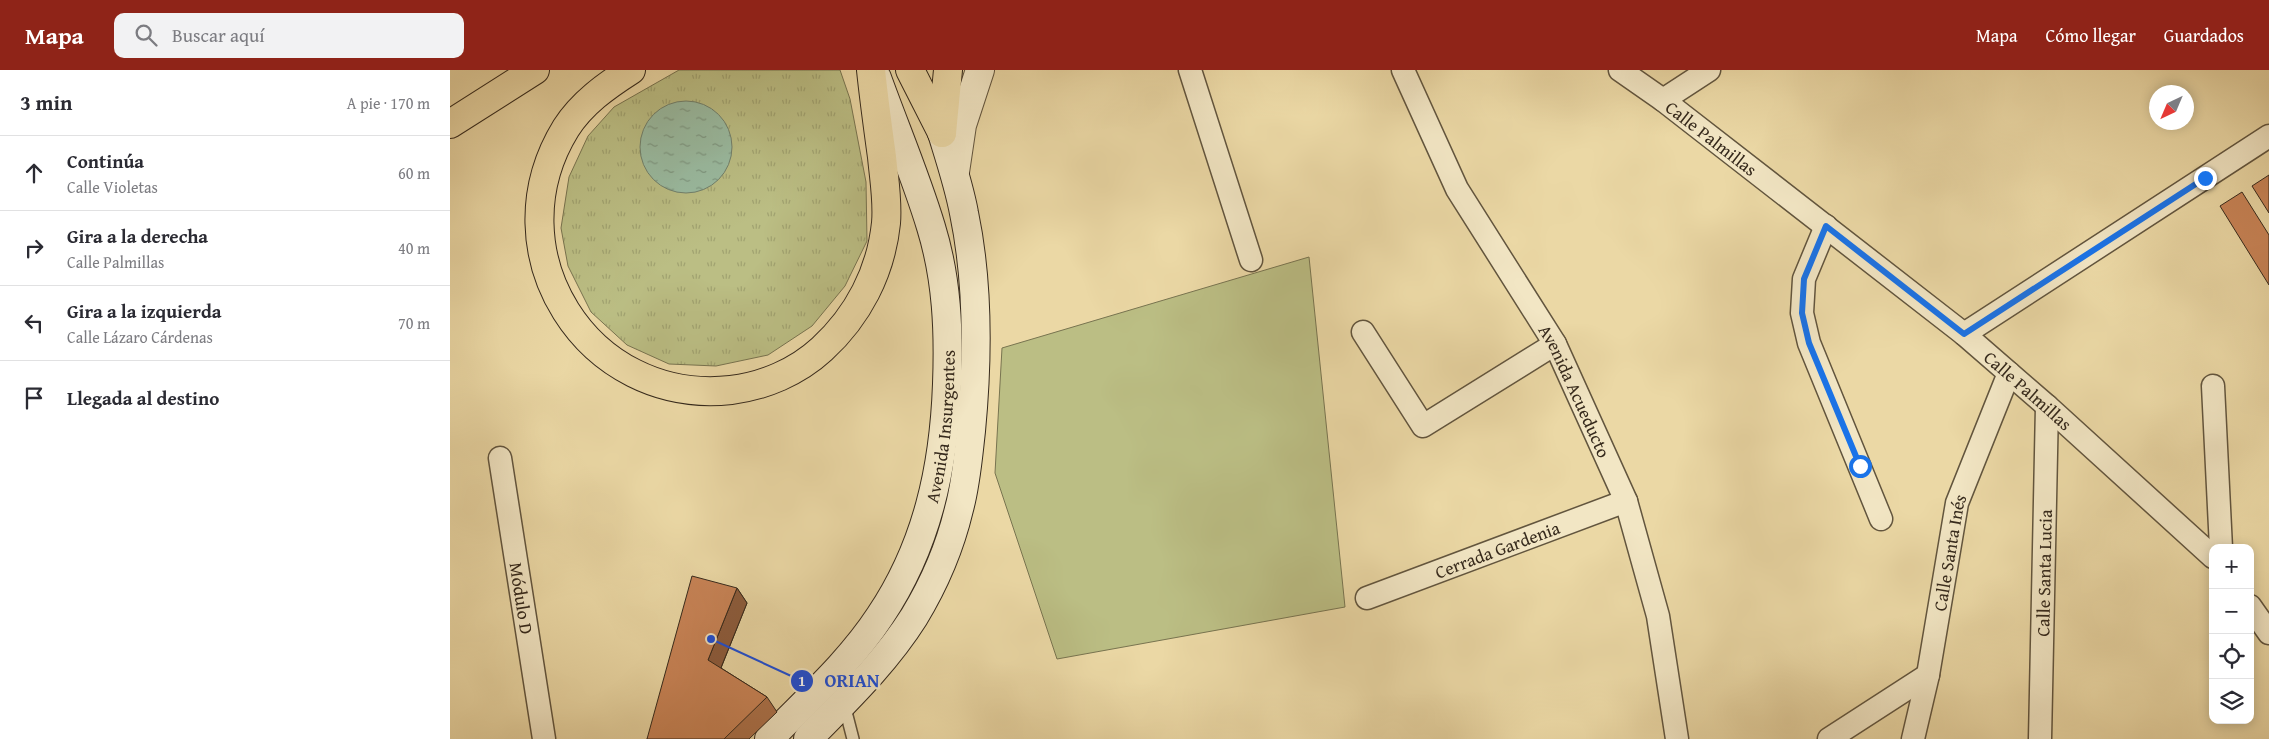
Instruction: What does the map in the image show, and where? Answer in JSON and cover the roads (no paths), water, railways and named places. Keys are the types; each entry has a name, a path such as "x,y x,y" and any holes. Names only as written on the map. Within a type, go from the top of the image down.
{"main road":[{"path":"450,124 535,70"},
{"path":"631,70 603,88 584,106 567,127 554,150 545,175 540,201 539,228 542,254 550,280 561,304 576,326 594,346 608,357 639,376 664,385 690,390 717,391 743,388 769,381 793,370 815,355 835,337 866,293 882,248 886,213 886,196 872,70"},
{"name":"Avenida Insurgentes","path":"768,739 825,683 880,618 916,552 928,516 943,448 949,346 946,304 940,265 931,227 872,70"},
{"path":"910,70 942,133"},
{"path":"942,133 948,70"},
{"path":"955,172 962,125 980,70"},
{"name":"Avenida Insurgentes","path":"808,739 880,665 914,617 940,564 960,508 974,394 975,300 972,256 955,172 942,133"}],"street":[{"path":"1190,70 1251,260"},
{"name":"Avenida Acueducto","path":"1403,70 1457,189 1555,344 1626,501 1658,616 1677,739"},
{"name":"Calle Palmillas","path":"1620,70 1663,100 1964,334 2209,552"},
{"path":"1663,100 1709,70"},
{"path":"1964,334 2269,136"},
{"path":"1826,226 1804,279 1802,313 1809,343 1881,519"},
{"path":"1363,332 1423,426 1555,344"},
{"name":"Calle Santa Inés","path":"1914,739 1928,675 1956,503 2009,373"},
{"path":"2213,386 2221,544"},
{"name":"Calle Santa Lucia","path":"2040,739 2047,406"},
{"name":"Módulo D","path":"500,458 544,739"},
{"name":"Cerrada Gardenia","path":"1367,598 1626,501"},
{"path":"2254,612 2269,633"},
{"path":"1829,739 1928,675"}],"lane":[{"path":"843,702 853,739"}],"water":[{"path":"686,101 704,104 719,114 729,129 732,147 729,165 719,180 704,190 686,193 668,190 653,180 643,165 640,147 643,129 653,114 668,104"}],"place":[{"name":"ORIAN","path":"711,639"}]}
